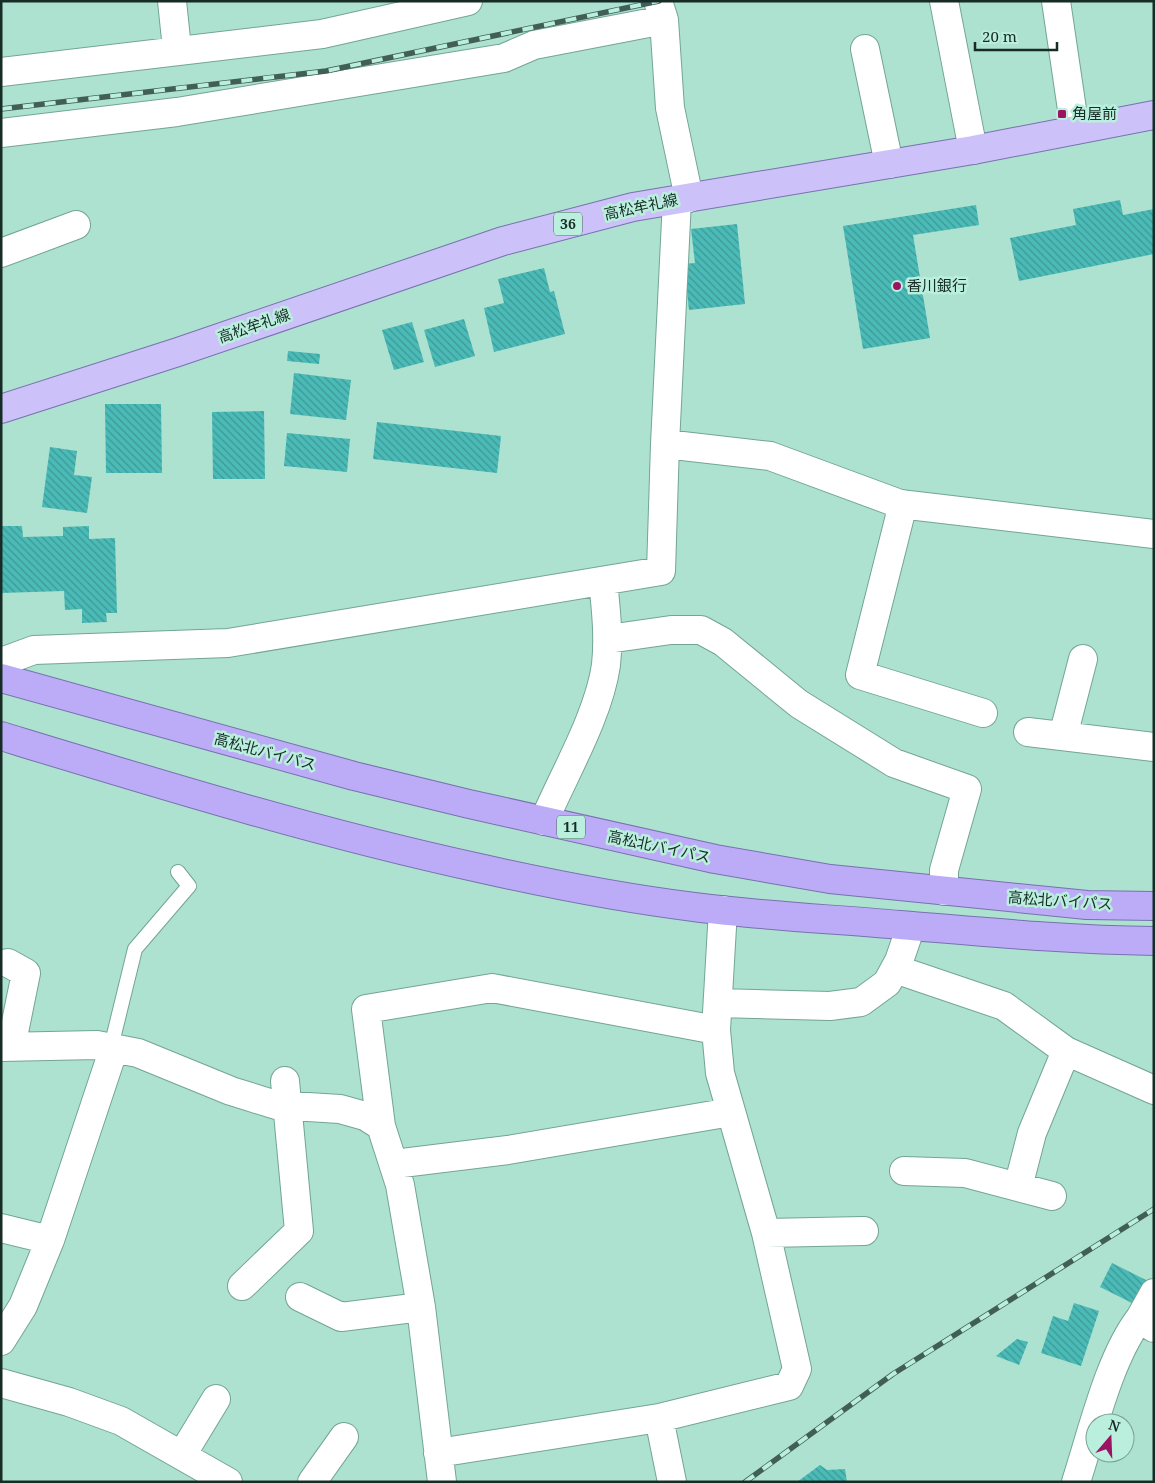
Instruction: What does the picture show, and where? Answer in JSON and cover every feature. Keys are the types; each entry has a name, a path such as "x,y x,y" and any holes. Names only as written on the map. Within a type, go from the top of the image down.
{"highway":[{"name":"高松北バイパス","path":"1,678 354,776 714,859 821,878 1087,905 1154,906"},
{"path":"1,736 159,784 360,840 442,860 602,893 723,910 1084,940 1154,941"}],"main road":[{"name":"高松牟礼線","path":"1,409 178,352 502,240 633,207 974,150 1154,115"}],"street":[{"path":"172,1 177,50"},
{"path":"1,72 322,34 468,1"},
{"path":"944,1 974,150"},
{"path":"1056,1 1075,130"},
{"path":"1,133 177,112 504,58 534,45 661,11 670,108 683,199 664,444 661,571 228,643 34,650 1,662"},
{"path":"865,49 889,164"},
{"path":"1,253 76,225"},
{"path":"664,444 770,456 903,504 1154,534"},
{"path":"903,504 860,676 983,713"},
{"path":"544,821 591,716 605,667 608,640 603,581"},
{"path":"608,640 671,630 701,630 723,642 798,704 894,763 967,789 944,870 944,890"},
{"path":"1063,736 1083,659"},
{"path":"1028,732 1153,742"},
{"path":"438,1453 659,1418 789,1386 797,1369 766,1233 720,1073 716,1030 723,910"},
{"path":"718,1003 846,1005 861,1002 875,994 887,983 895,969 910,926"},
{"path":"8,962 26,973 6,1047 97,1045 138,1053 232,1091 276,1105 287,1093"},
{"path":"895,969 1004,1006 1066,1051 1154,1090"},
{"path":"442,1482 421,1307 400,1185 381,1126 366,1009 492,988 716,1030"},
{"path":"1,1341 23,1306 50,1240 113,1048"},
{"path":"1018,1187 1032,1133 1066,1051"},
{"path":"287,1093 365,1116 381,1126"},
{"path":"242,1286 299,1230 287,1093"},
{"path":"394,1164 508,1150 731,1112"},
{"path":"904,1171 965,1173 1052,1196"},
{"path":"1,1228 50,1240"},
{"path":"766,1233 864,1231"},
{"path":"1076,1482 1101,1403 1127,1335 1147,1323 1154,1293"},
{"path":"300,1297 341,1318 421,1307"},
{"path":"1,1383 69,1402 121,1421 228,1482"},
{"path":"182,1456 216,1399"},
{"path":"659,1418 672,1482"},
{"path":"312,1482 344,1437"}],"lane":[{"path":"113,1048 135,949 189,886 178,872"}],"building":[{"path":"1120,200 1123,215 1154,209 1154,254 1019,281 1010,238 1076,225 1073,209"},
{"path":"976,205 979,225 913,235 930,338 863,349 843,226"},
{"path":"737,224 745,304 689,310 684,264 695,263 691,229"},
{"path":"544,268 550,292 554,291 565,334 494,352 484,308 504,303 498,279"},
{"path":"464,319 475,356 435,367 424,330"},
{"path":"412,322 424,362 394,370 382,330"},
{"path":"288,351 320,354 319,364 287,361"},
{"path":"294,373 351,380 346,420 290,414"},
{"path":"105,404 161,404 162,473 106,473"},
{"path":"264,411 265,479 213,479 212,412"},
{"path":"377,422 501,436 497,473 373,459"},
{"path":"287,433 350,439 347,472 284,466"},
{"path":"50,447 77,451 74,475 92,477 87,513 42,507"},
{"path":"1,526 22,526 23,537 63,536 63,527 89,526 89,539 115,538 117,613 106,613 107,622 82,623 82,609 65,610 64,591 1,593"},
{"path":"1112,1263 1146,1280 1134,1304 1100,1287"},
{"path":"1074,1303 1099,1311 1081,1366 1041,1353 1053,1316 1068,1321"},
{"path":"1017,1339 1028,1342 1019,1365 996,1356"},
{"path":"820,1465 827,1470 845,1469 847,1482 797,1482"}],"railway":[{"path":"1,109 326,71 659,1"},
{"path":"745,1482 893,1374 1154,1209"}],"place":[{"name":"角屋前","path":"1062,114"},
{"name":"香川銀行","path":"897,286"}]}
